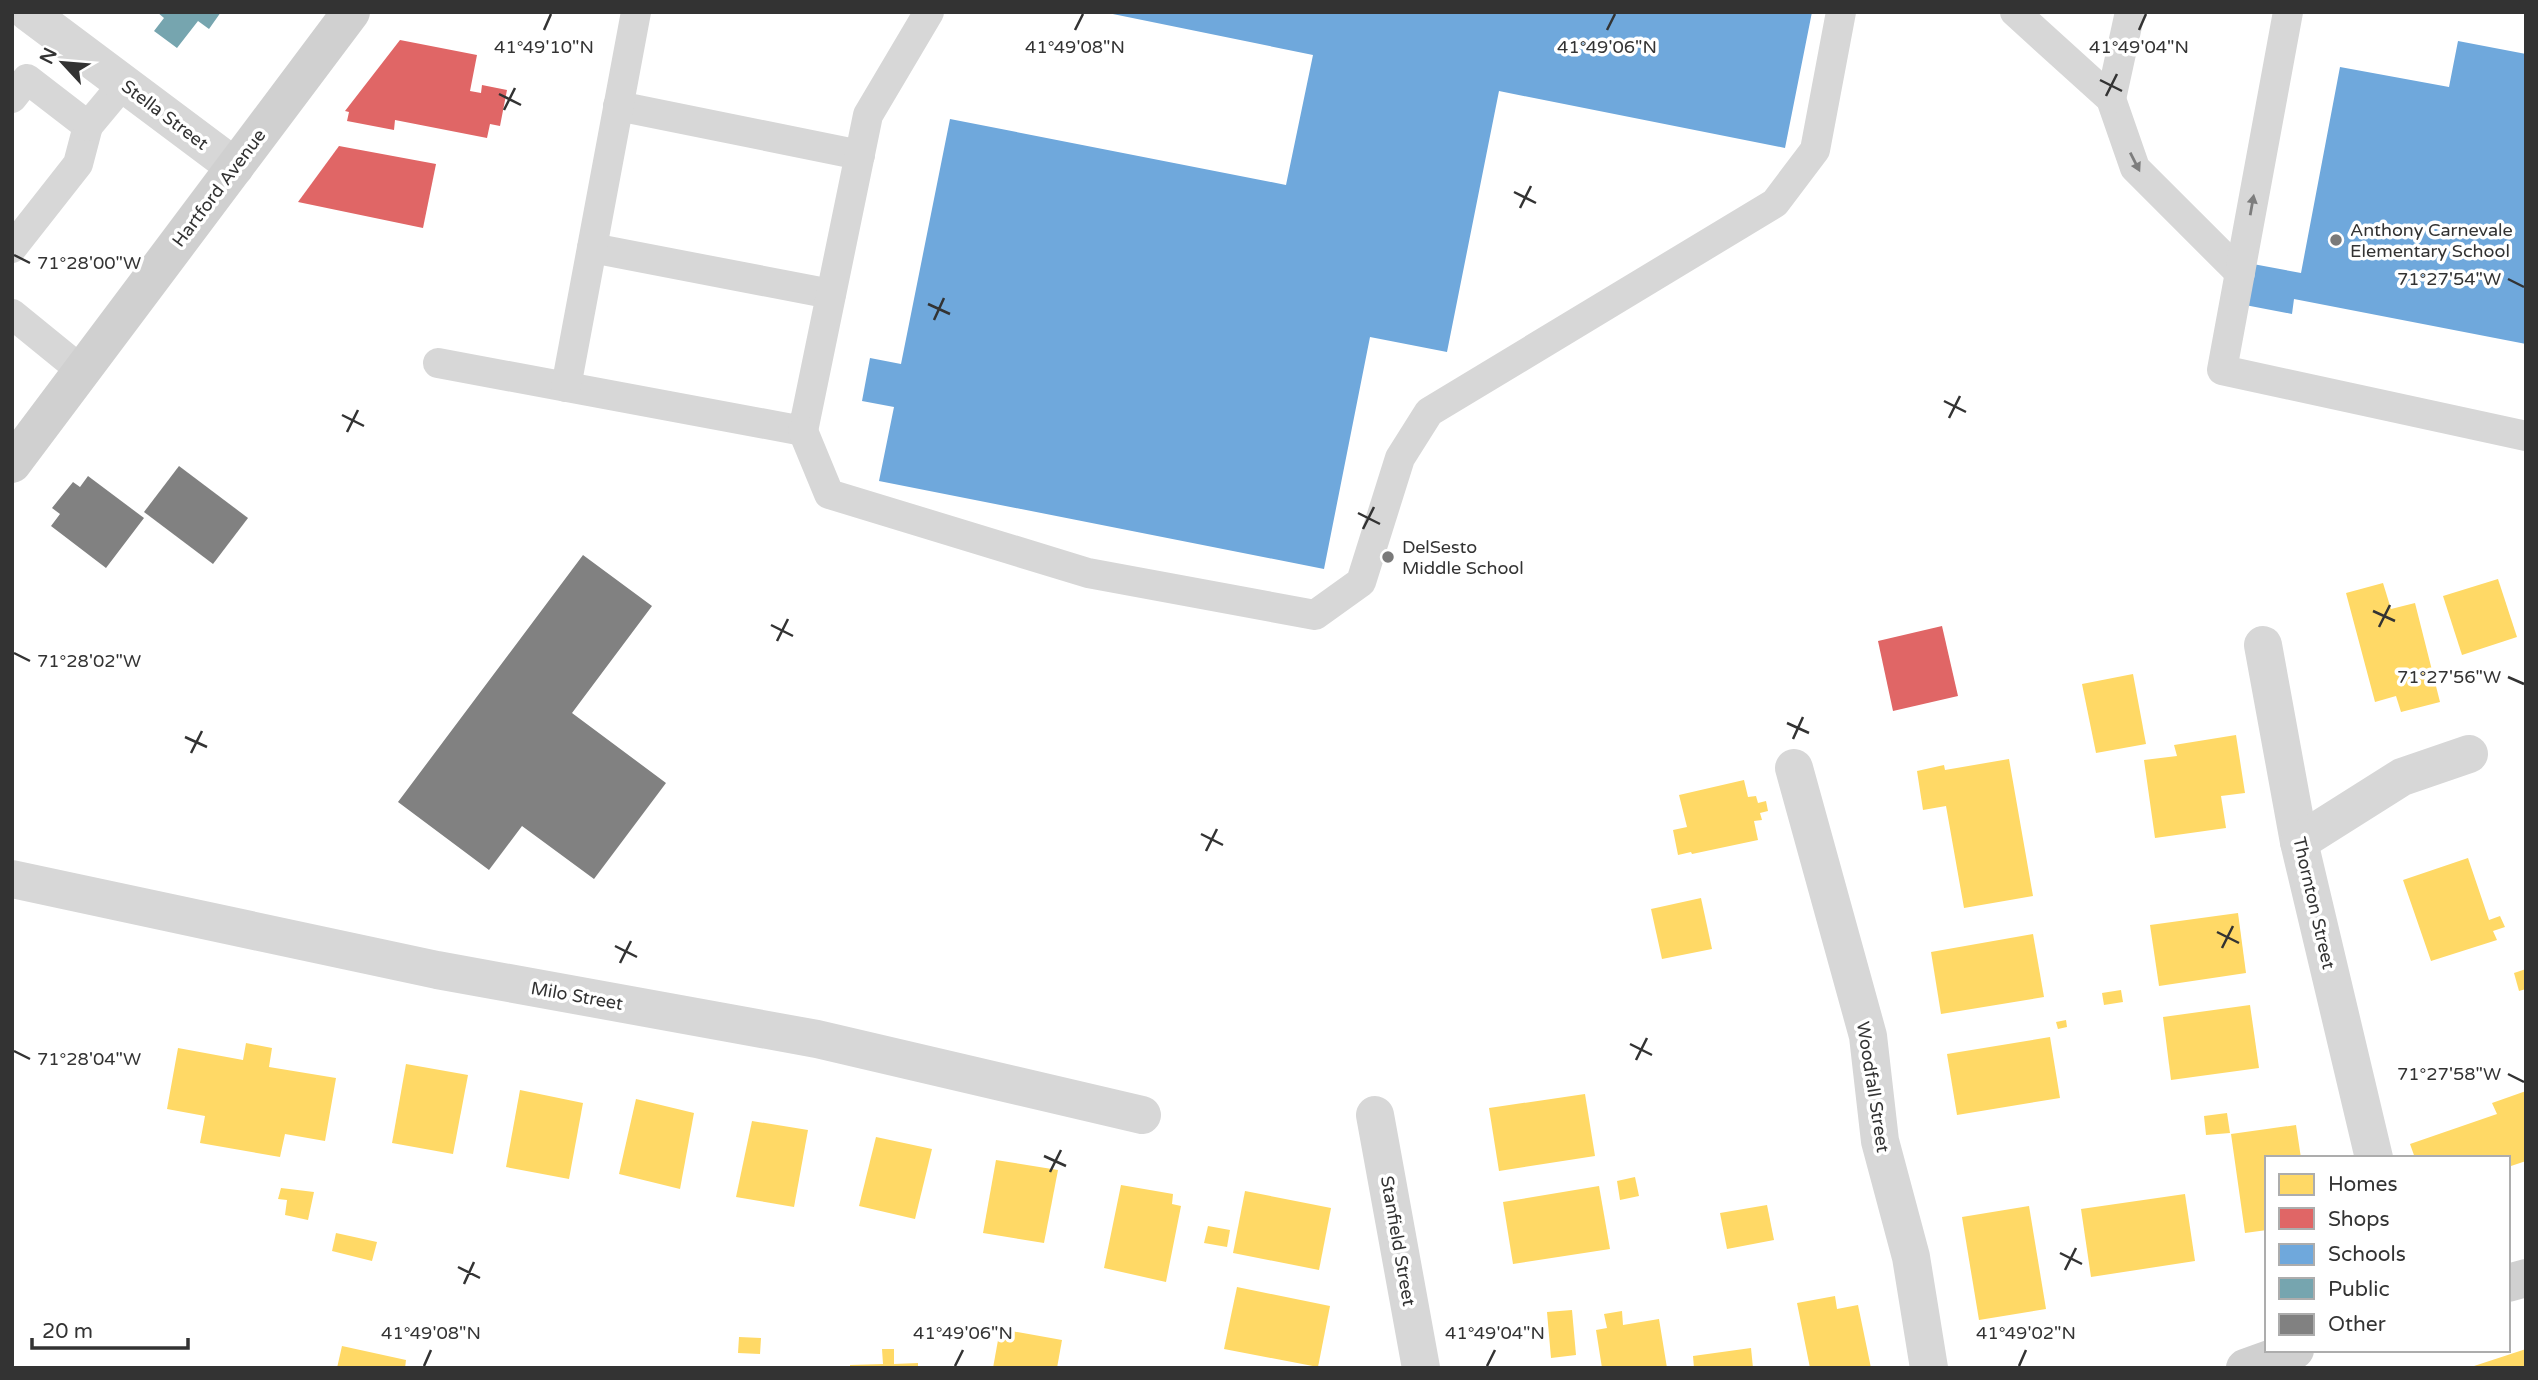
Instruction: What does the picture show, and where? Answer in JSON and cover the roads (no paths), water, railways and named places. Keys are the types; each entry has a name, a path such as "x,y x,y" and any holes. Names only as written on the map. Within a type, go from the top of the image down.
{"main road":[{"name":"Hartford Avenue","path":"12,464 351,12"},
{"path":"2245,1368 2289,1352"}],"street":[{"name":"Stella Street","path":"28,12 235,167"},
{"name":"Thornton Street","path":"2263,645 2299,842 2374,1156"},
{"path":"2299,842 2402,777 2469,754"},
{"name":"Woodfall Street","path":"1794,768 1868,1036 1880,1141 1911,1258 1929,1368"},
{"name":"Milo Street","path":"12,878 437,970 817,1039 1142,1115"},
{"name":"Stanfield Street","path":"1375,1115 1422,1368"}],"lane":[{"path":"566,387 636,12"},
{"path":"929,12 868,115 803,431 829,494 1088,573 1315,615 1361,582 1399,458 1429,412 1775,203 1815,150 1841,12"},
{"path":"2015,12 2111,99 2135,168 2240,273"},
{"path":"2111,99 2130,12"},
{"path":"2288,12 2222,370 2526,436"},
{"path":"12,98 27,79 88,126"},
{"path":"12,248 78,164 88,126 123,84"},
{"path":"618,106 860,155"},
{"path":"592,248 831,294"},
{"path":"12,314 82,371"},
{"path":"438,363 803,431"}],"place":[{"name":"Anthony Carnevale Elementary School","path":"2336,240"},
{"name":"DelSesto Middle School","path":"1388,557"}]}
